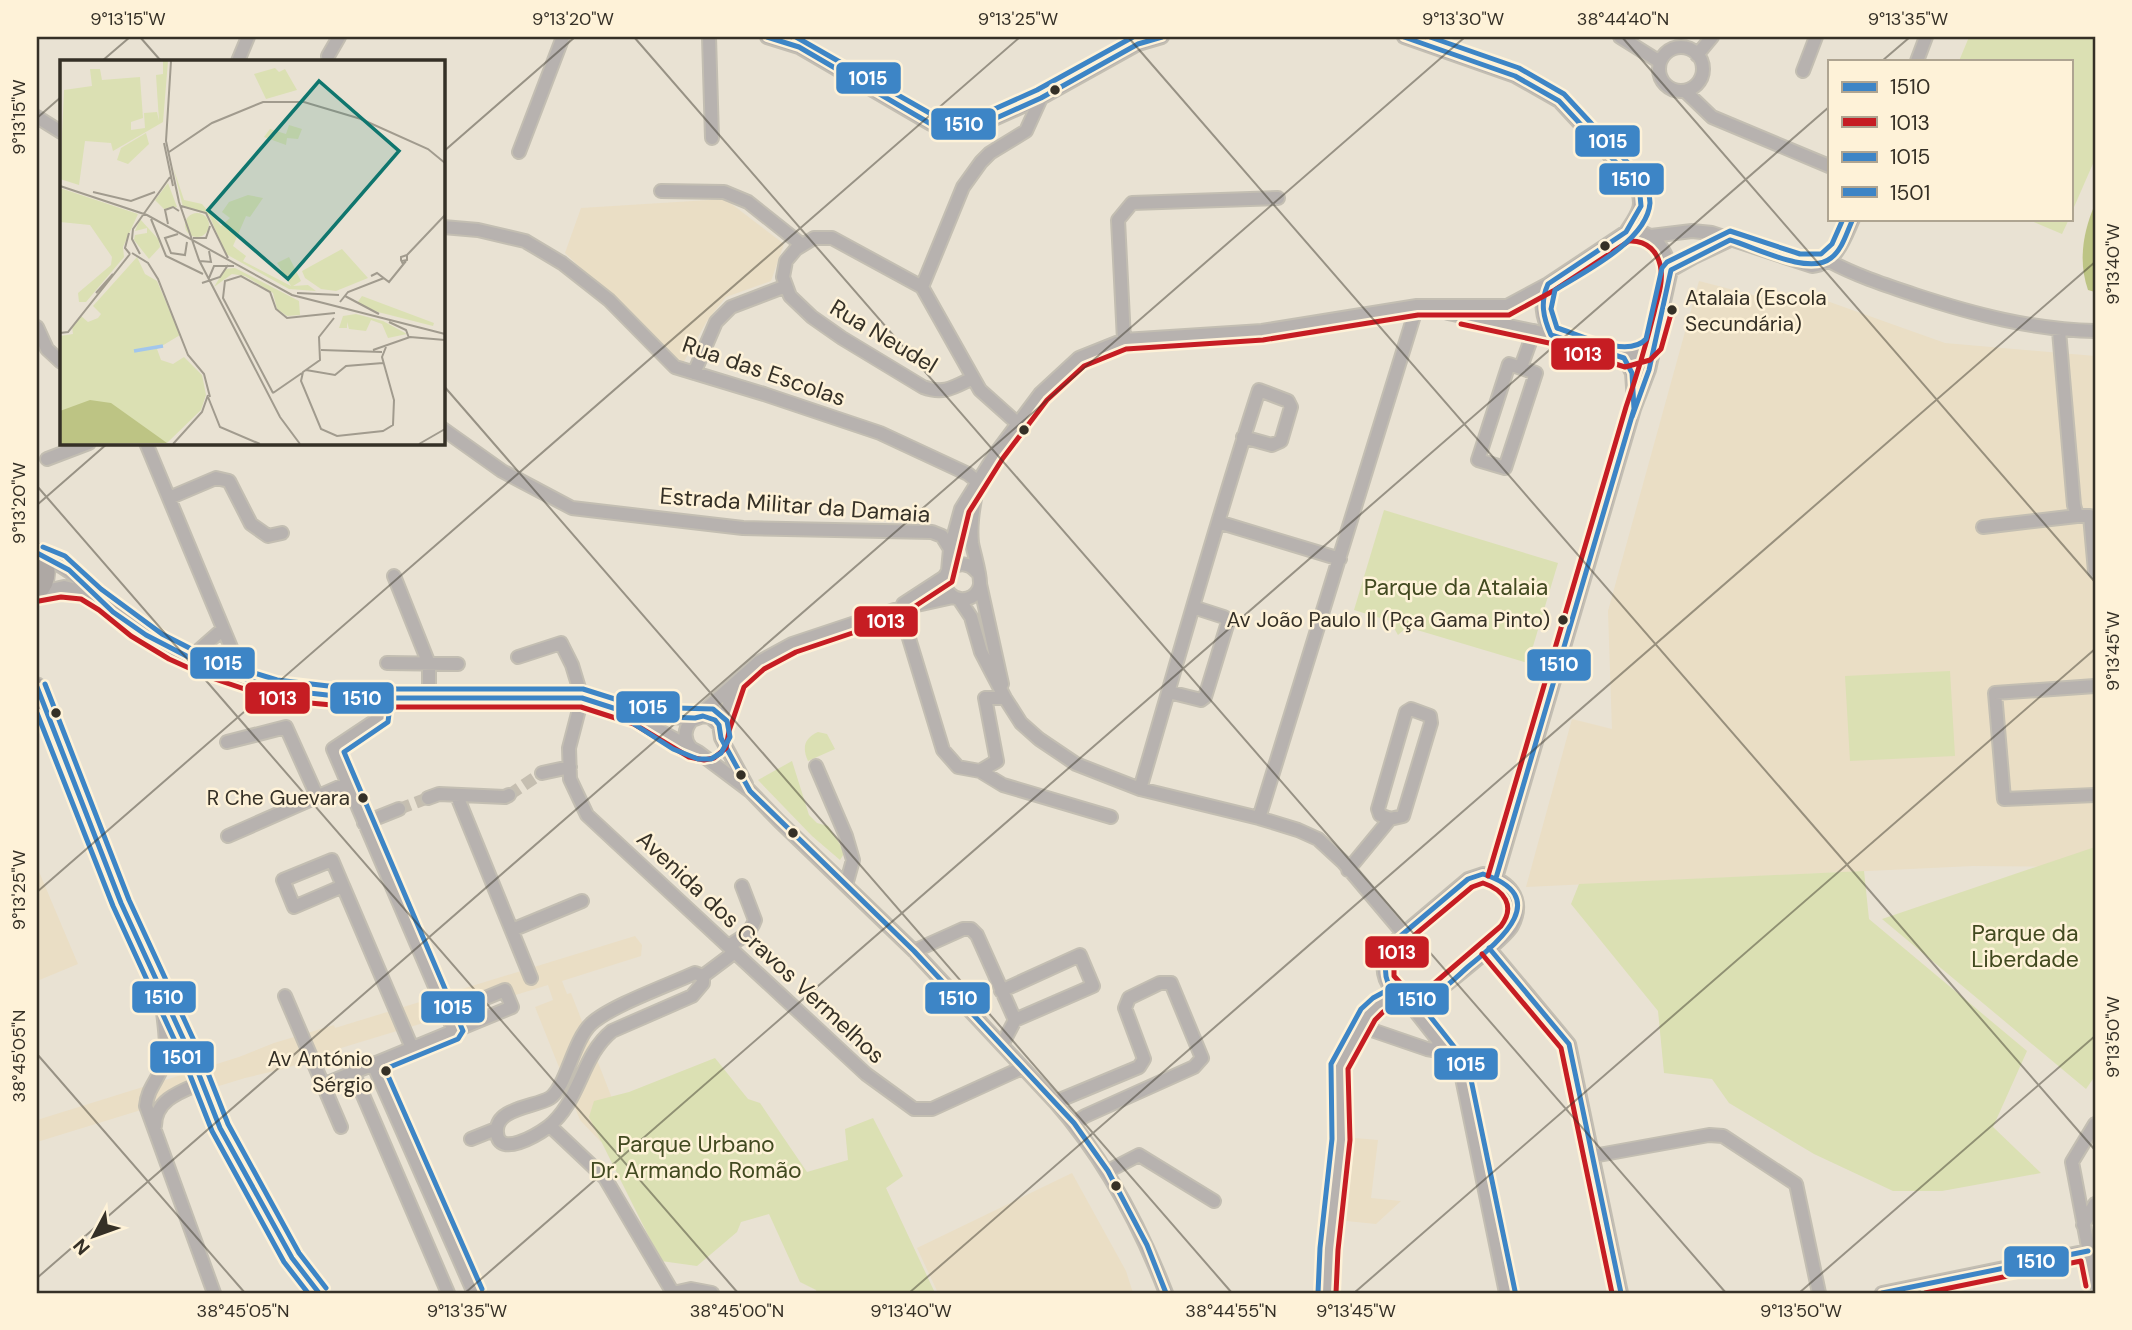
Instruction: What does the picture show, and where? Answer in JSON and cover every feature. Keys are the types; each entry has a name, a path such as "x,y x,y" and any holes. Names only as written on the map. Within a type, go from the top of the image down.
{"street":[{"path":"238,60 248,37"},
{"path":"328,56 338,37"},
{"path":"519,152 562,37"},
{"path":"709,37 712,138"},
{"path":"766,37 799,47 931,124 983,124 1041,98 1138,44 1162,37"},
{"path":"1405,37 1515,76 1559,101 1635,183 1641,206 1626,232"},
{"path":"1620,37 1660,62"},
{"path":"1698,55 1712,37"},
{"path":"1803,71 1815,37"},
{"path":"1917,60 1926,37"},
{"path":"1676,48 1691,50 1698,55 1702,77 1692,88 1685,91 1672,89 1662,81 1659,69 1664,56 1676,48"},
{"path":"1685,91 1712,117 1828,166"},
{"path":"694,373 716,322 731,307 786,286 783,277 786,261 802,245 814,238 832,238 922,287 963,187 990,153 1026,131 1041,98"},
{"path":"37,117 60,131"},
{"path":"661,191 724,192 748,201 802,245"},
{"path":"1124,340 1118,220 1132,203 1278,198"},
{"path":"1651,236 1692,231 1712,233 1804,265 1821,265 1829,261 1840,248 1853,220"},
{"name":"Rua das Escolas","path":"444,228 478,230 525,241 562,263 609,300 674,367 880,433 968,474 978,482"},
{"path":"1403,933 1330,849 1318,839 1259,818 1140,789 1076,764 1021,723 981,652 971,618 946,588 950,549 961,509 1017,423 1040,394 1079,358 1124,340 1262,331 1416,306 1507,306 1548,284 1626,232 1636,230 1658,241 1667,256 1671,271 1649,370 1634,409 1496,878"},
{"path":"1671,271 1730,240"},
{"path":"1829,261 1856,276 1965,312 2059,331 2095,331"},
{"path":"1548,284 1543,295 1542,309 1551,335"},
{"name":"Rua Neudel","path":"786,286 790,296 812,317 923,387 936,392 973,378"},
{"name":"Rua Neudel","path":"922,287 980,390 1017,423"},
{"path":"1416,306 1551,335 1625,358 1646,352 1654,343"},
{"path":"1259,818 1416,306"},
{"path":"37,327 47,349 60,361"},
{"path":"1521,367 1534,331"},
{"path":"2059,331 2071,480 2077,516"},
{"path":"1625,358 1632,373 1634,409"},
{"path":"1509,364 1521,367 1536,373 1505,468 1478,460 1509,364"},
{"path":"1140,789 1243,437 1259,390 1288,401 1291,407 1280,441 1272,445 1243,437"},
{"name":"Estrada Militar da Damaia","path":"444,430 502,471 572,508 743,528 933,532 942,536 950,549"},
{"path":"47,459 86,444"},
{"path":"146,444 245,681"},
{"path":"169,498 216,478 229,481 251,524 268,536 282,533"},
{"path":"978,482 971,530 1005,698"},
{"path":"1983,527 2093,516 2095,571"},
{"path":"1218,522 1340,559"},
{"path":"37,592 45,580 46,572 39,555"},
{"path":"39,555 60,563 95,596 140,631 189,659 245,681 299,694 429,699 582,698 638,716 710,717 750,791"},
{"path":"894,610 953,567 963,564 979,578"},
{"path":"394,576 429,664 429,699"},
{"path":"737,682 719,743 710,751 696,750 685,738 687,725 759,662 792,644 894,610 956,598 970,598 975,594 979,578"},
{"path":"37,592 64,587 75,588 95,596"},
{"path":"1169,692 1201,700 1205,697 1228,622 1224,617 1193,607"},
{"path":"189,659 223,629"},
{"path":"908,635 943,750 958,767 980,771 1003,785 1111,817"},
{"path":"518,657 561,643 572,665 582,698"},
{"path":"387,663 458,664"},
{"path":"2095,685 1995,693 2004,799 2095,795"},
{"path":"37,687 121,903 203,1082 220,1128 238,1165 292,1258 319,1293"},
{"path":"382,698 381,717 333,749 454,1031"},
{"name":"Avenida dos Cravos Vermelhos","path":"582,698 569,748 570,779 587,815 866,1074 914,1109 932,1109 1023,1068"},
{"path":"980,771 997,761 985,698 1005,698"},
{"path":"1348,870 1390,819 1403,816 1431,723 1430,716 1411,709 1406,712 1378,809 1380,815 1390,819"},
{"path":"638,716 696,750 750,791 914,951 1055,1102 1108,1171 1147,1245 1166,1293"},
{"path":"227,742 286,727 317,796"},
{"path":"816,766 846,836 852,860 846,884"},
{"path":"542,773 570,767"},
{"path":"228,836 346,784"},
{"path":"428,798 439,794 509,795"},
{"path":"457,796 531,978"},
{"path":"364,823 398,809"},
{"path":"343,886 294,907 283,880 332,860 412,1048"},
{"path":"1327,1293 1341,1139 1339,1068 1360,1027 1378,1005 1401,996 1420,1000 1434,995 1512,928 1517,904 1514,894 1508,885 1483,874 1468,879 1403,933 1386,951 1383,966 1387,982 1401,996 1456,1063 1464,1082 1506,1293"},
{"path":"703,976 695,973 603,1014 589,1025 576,1045 557,1091 550,1097 508,1113 500,1121 496,1129 502,1144 508,1146 550,1126 568,1107 592,1054 603,1038 612,1031 692,996 703,983 703,976 752,929 755,920 742,886"},
{"path":"512,930 582,901"},
{"path":"914,951 962,929 971,929 977,935 1015,1020"},
{"path":"1489,948 1569,1044 1621,1293"},
{"path":"1001,990 1080,955 1093,986 1015,1020 1002,1045"},
{"path":"1055,1102 1139,1068 1144,1059 1125,1007 1129,998 1160,983 1171,983 1202,1058 1194,1068 1085,1116 1074,1124"},
{"path":"323,1085 512,1007 505,990 447,1014"},
{"path":"162,995 167,1050 162,1069 147,1097 146,1106 214,1293"},
{"path":"285,996 341,1127"},
{"path":"1360,1027 1427,1049 1433,1050 1442,1046"},
{"path":"373,1063 474,1293"},
{"path":"353,1072 448,1293"},
{"path":"155,1130 155,1119 162,1104 203,1082"},
{"path":"2095,1124 2072,1162 2095,1284"},
{"path":"550,1126 605,1178 673,1293 691,1289 712,1293"},
{"path":"471,1139 496,1129"},
{"path":"1593,1156 1709,1135 1723,1136 1796,1184 1819,1293"},
{"path":"1108,1171 1139,1155 1214,1201"},
{"path":"2083,1225 2095,1204"},
{"path":"1882,1293 2088,1251"}],"shaded area":[{"path":"725,199 784,244 771,281 726,297 707,321 682,365 565,253 581,208"},
{"path":"1699,281 1795,306 1810,295 1945,343 2095,356 2095,867 1973,866 1526,887 1572,719 1612,729 1608,611"},
{"path":"37,867 78,964 37,981"},
{"path":"635,936 642,945 641,956 562,981 567,994 571,993 615,1106 601,1142 580,1120 535,1007 553,1000 548,985 341,1048 342,1051 37,1142 37,1120 239,1057 274,1043 334,1025 335,1028"},
{"path":"1355,1138 1378,1140 1371,1198 1401,1201 1376,1224 1346,1221"},
{"path":"1072,1173 1126,1271 1133,1293 938,1293 917,1248"}],"green space":[{"path":"1969,37 2095,37 2095,159 2072,212 2072,60 1959,60"},
{"path":"2095,204 2095,292 2088,290 2083,257 2087,225"},
{"path":"2029,220 2069,220 2062,234"},
{"name":"Parque da Atalaia","path":"1384,510 1558,563 1528,663 1407,627 1398,635 1390,621 1354,610"},
{"path":"1950,671 1955,756 1850,761 1845,676"},
{"path":"818,732 827,734 835,749 808,761 806,744 810,737"},
{"path":"792,761 809,815 817,823 828,826 845,852 840,860 812,836 758,780"},
{"name":"Parque da Liberdade","path":"2095,847 2095,1076 2086,1089 1882,919"},
{"path":"1864,871 1869,919 2027,1051 1993,1127 2041,1173 1942,1191 1893,1191 1814,1154 1729,1103 1712,1079 1664,1073 1658,1011 1571,904 1579,884"},
{"name":"Parque Urbano Dr. Armando Romão","path":"715,1058 748,1099 760,1103 807,1172 848,1160 845,1129 873,1118 903,1176 886,1188 935,1293 817,1293 800,1282 769,1214 741,1222 737,1232 697,1266 661,1261 589,1117 594,1101 629,1092"}],"tunnel":[{"path":"509,795 542,773"},
{"path":"399,809 428,798"}],"transit line":[{"name":"1510","path":"767,37 799,47 931,124 983,124 1041,98 1138,44 1162,37"},
{"name":"1015","path":"796,37 933,115 981,115 1037,90 1133,37"},
{"name":"1510","path":"1404,37 1515,76 1559,101 1635,183 1640,195 1641,206 1626,232 1548,284 1544,297 1544,316 1551,335 1624,358 1632,373 1634,409 1496,878"},
{"name":"1015","path":"1430,37 1519,68 1564,94 1641,177 1646,186 1650,203 1638,230 1597,265 1555,290 1551,309 1557,328 1603,344 1628,347 1638,345 1646,339 1662,268 1667,262 1730,231 1800,254 1821,254 1832,244 1843,220"},
{"name":"1510","path":"1632,417 1649,370 1671,270 1730,240 1796,262 1821,263 1839,250 1853,220"},
{"name":"1013","path":"39,601 61,597 81,599 131,636 169,659 209,677 262,695 299,702 354,707 581,707 634,724 689,757 704,760 714,758 726,748 744,687 764,669 796,652 897,618 952,582 969,512 1003,458 1047,400 1084,366 1126,349 1263,340 1418,315 1509,315 1553,291 1629,241 1635,241 1647,245 1658,258 1661,270 1658,297 1488,876"},
{"name":"1013","path":"1461,324 1549,343 1625,367 1650,360 1661,349 1672,310"},
{"name":"1015","path":"43,547 65,556 101,589 162,634 213,660 277,680 354,689 583,689 640,707 713,709 727,721 730,737 721,753 711,759 698,759 673,749 634,724"},
{"name":"1510","path":"37,553 69,570 113,612 146,635 202,664 261,684 291,691 354,698 582,698 638,716 703,716 715,720 719,725 721,738 750,791 914,951 1074,1123 1108,1171 1147,1245 1166,1293"},
{"name":"1015","path":"45,684 129,900 202,1058 228,1124 299,1253 326,1288"},
{"name":"1510","path":"37,687 121,903 194,1062 220,1128 292,1258 319,1293"},
{"name":"1015","path":"391,698 388,722 344,752 463,1031 458,1039 385,1069 482,1289"},
{"name":"1501","path":"37,713 113,906 186,1065 212,1131 284,1262 308,1293"},
{"name":"1510","path":"1483,874 1504,883 1515,894 1518,906 1506,931 1447,986 1434,994 1421,999 1399,996 1388,983 1386,974 1387,954 1391,944 1468,879 1483,874"},
{"name":"1013","path":"1483,883 1497,890 1506,900 1507,912 1501,926 1430,987 1420,990 1404,987 1394,976 1394,959 1398,949 1472,887 1483,883"},
{"name":"1510","path":"1489,948 1569,1044 1621,1293"},
{"name":"1013","path":"1482,954 1561,1048 1612,1293"},
{"name":"1015","path":"1318,1293 1332,1139 1331,1064 1361,1009 1373,998 1397,985 1410,991 1463,1058 1469,1070 1515,1291"},
{"name":"1013","path":"1336,1293 1350,1140 1348,1069 1375,1020 1401,1002"},
{"name":"1510","path":"1882,1293 2088,1251"},
{"name":"1013","path":"1925,1293 2081,1261 2086,1286"}],"place":[{"name":"Atalaia (Escola Secundária)","path":"1672,310"},
{"name":"Av João Paulo II (Pça Gama Pinto)","path":"1563,620"},
{"name":"R Che Guevara","path":"363,798"},
{"name":"Av António Sérgio","path":"386,1071"}]}
